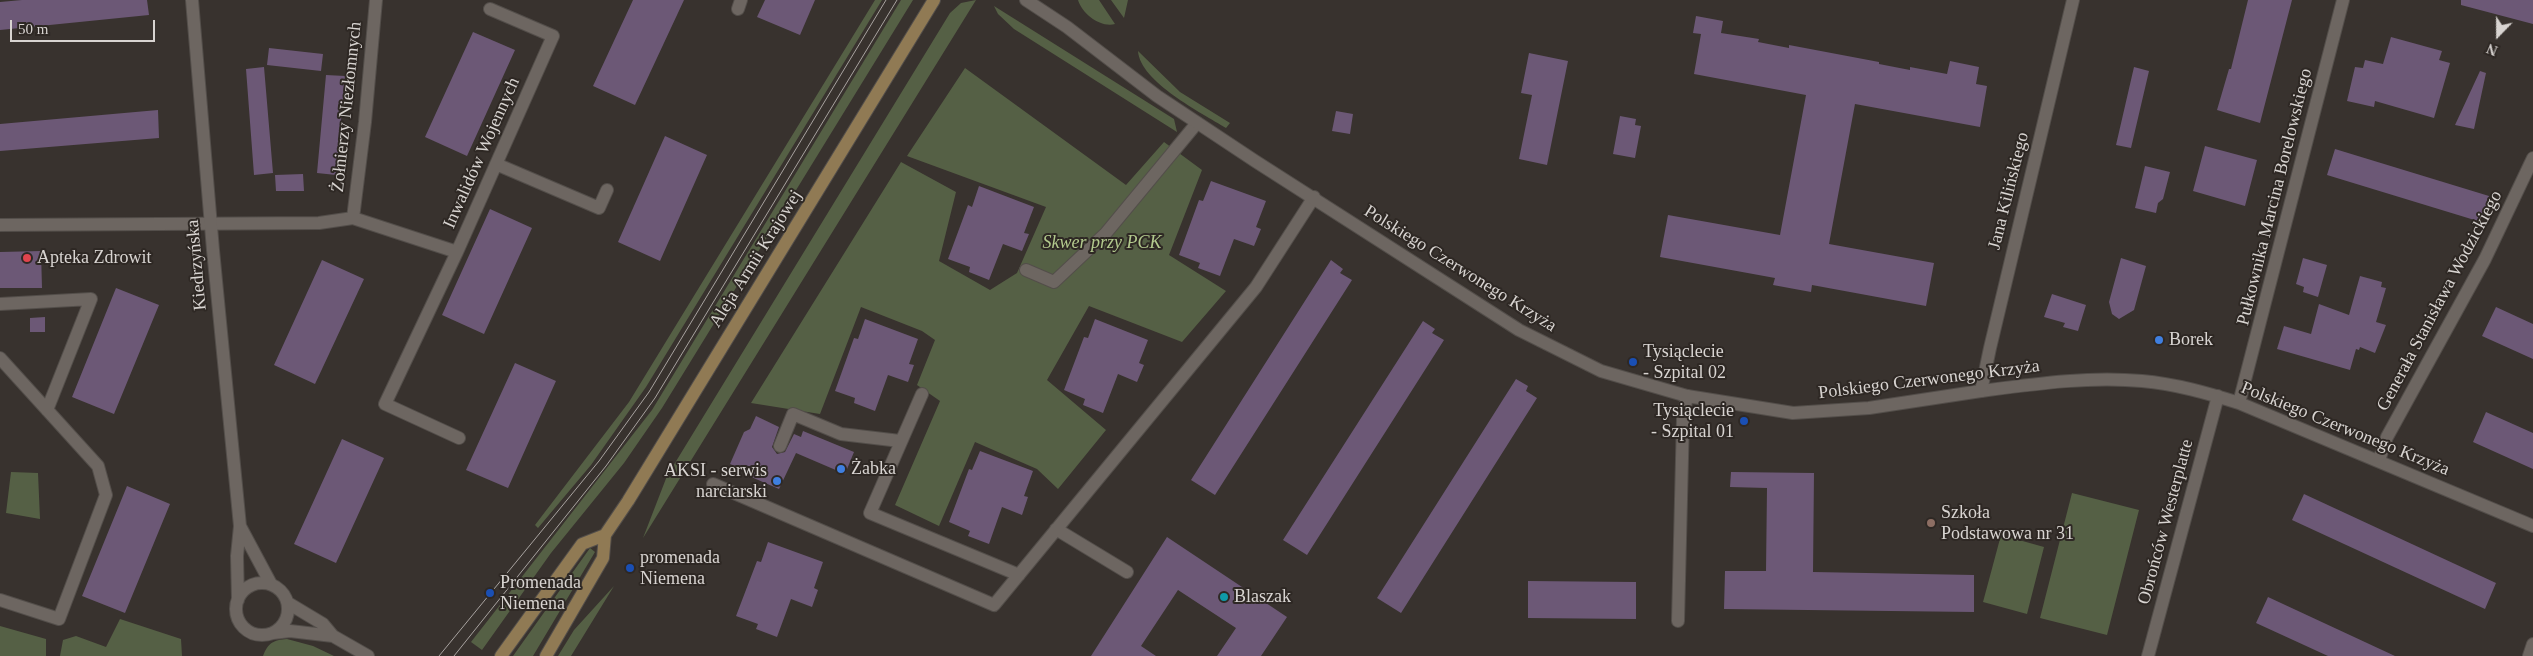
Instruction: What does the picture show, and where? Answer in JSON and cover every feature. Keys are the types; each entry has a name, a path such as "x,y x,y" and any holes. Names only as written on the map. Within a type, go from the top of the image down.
{"main road":[{"name":"Aleja Armii Krajowej","path":"546,656 603,558 604,535 685,408 934,0"},
{"path":"501,656 582,544 604,535"}],"street":[{"name":"Kiedrzyńska","path":"192,0 210,223 240,526 237,556 238,600"},
{"name":"Żołnierzy Niezłomnych","path":"353,218 365,122 376,0"},
{"name":"Polskiego Czerwonego Krzyża","path":"1026,0 1197,123 1519,330 1601,372 1687,396 1793,413 1868,408 2025,385 2115,380 2164,384 2218,396 2239,403 2533,526"},
{"name":"Jana Kilińskiego","path":"1981,392 1992,338 2074,0"},
{"name":"Pułkownika Marcina Borelowskiego","path":"2239,403 2343,0"},
{"name":"Inwalidów Wojennych","path":"0,225 319,223 353,218 457,252 553,36 490,9"},
{"path":"1026,270 1054,282 1106,233 1197,123"},
{"name":"Generała Stanisława Wodzickiego","path":"2378,460 2387,437 2498,234 2533,158"},
{"path":"496,164 599,208 607,190"},
{"path":"713,484 994,605 1256,287 1314,197"},
{"path":"457,252 385,404 459,438"},
{"path":"0,304 91,299 47,410"},
{"path":"0,358 98,466 106,495 59,619 0,600"},
{"path":"922,394 870,513 1019,575"},
{"path":"1678,621 1683,418 1687,396"},
{"name":"Obrońców Westerplatte","path":"2148,656 2218,396"},
{"path":"780,446 793,414 841,434 900,441"},
{"name":"Kiedrzyńska","path":"240,526 271,584"},
{"path":"1056,529 1127,572"},
{"path":"333,636 290,630 263,635 253,633 244,628 238,619 236,609 238,600 243,591 251,585 261,582 271,584 279,588 288,603 322,624 333,636 368,656"},
{"path":"273,633 286,621 288,603"},
{"path":"2529,656 2533,644"}],"green space":[{"path":"875,0 882,0 646,387 591,465 538,528 535,525 629,402"},
{"path":"901,0 913,0 662,408 624,463 551,553 482,650 471,642 652,410"},
{"path":"976,0 643,538 667,476 950,13 961,3"},
{"path":"1078,0 1099,0 1115,24 1104,24 1093,19 1080,5"},
{"path":"1111,0 1128,0 1124,18"},
{"path":"994,6 1174,119 1177,132 1014,29 998,14"},
{"path":"1138,51 1180,92 1230,123 1226,128 1160,85 1141,63"},
{"name":"Skwer przy PCK","path":"965,68 1126,185 1164,142 1202,170 1169,255 1226,291 1182,342 1089,306 1047,380 1106,430 1058,489 1037,469 975,442 939,526 895,505 940,401 917,385 935,340 922,331 861,307 820,414 751,403 901,162 956,192 939,261 990,290 1017,273 1046,207 907,156"},
{"path":"11,472 38,473 40,519 6,513"},
{"path":"2072,493 2139,510 2107,635 2040,618"},
{"path":"2001,535 2044,547 2027,614 1983,602"},
{"path":"590,548 595,552 533,656 513,656"},
{"path":"614,586 571,656 558,656 574,630"},
{"path":"120,619 181,639 182,656 60,656 63,640 76,636 106,647"},
{"path":"0,626 46,639 46,656 0,656"},
{"path":"287,639 313,646 334,656 263,656 272,643"}],"building":[{"path":"22,0 147,0 149,15 0,30 0,2"},
{"path":"633,0 684,0 635,105 593,86"},
{"path":"765,0 815,0 800,35 757,17"},
{"path":"2248,0 2292,0 2260,123 2217,110 2229,69 2231,69"},
{"path":"2461,0 2533,0 2533,24 2461,5"},
{"path":"1696,16 1723,21 1721,33 1759,39 1758,42 1789,48 1789,45 1879,62 1879,64 1910,70 1910,67 1947,74 1950,61 1979,67 1976,84 1987,86 1980,127 1855,104 1829,244 1934,263 1926,306 1812,285 1811,292 1773,285 1775,278 1660,257 1668,215 1780,235 1806,95 1694,74 1701,34 1693,33"},
{"path":"473,32 515,50 467,156 425,137"},
{"path":"2391,37 2442,51 2439,60 2450,63 2434,118 2375,101 2374,107 2347,101 2355,67 2363,68 2365,60 2383,64"},
{"path":"269,48 323,54 321,71 267,65"},
{"path":"1529,53 1568,61 1547,165 1519,159 1532,95 1521,93"},
{"path":"264,67 273,173 254,175 246,69"},
{"path":"2134,67 2149,71 2131,148 2116,145"},
{"path":"2480,71 2486,73 2474,129 2455,125"},
{"path":"326,75 345,76 336,175 317,173"},
{"path":"158,110 159,138 0,151 0,124"},
{"path":"1336,111 1353,114 1350,134 1332,131"},
{"path":"1620,116 1636,119 1635,125 1641,126 1635,158 1613,154"},
{"path":"665,136 707,155 660,261 618,242"},
{"path":"2205,146 2257,160 2245,206 2193,191"},
{"path":"2335,149 2489,196 2481,222 2327,175"},
{"path":"2145,166 2170,172 2163,199 2158,203 2156,213 2135,208"},
{"path":"303,174 304,191 276,191 275,175"},
{"path":"1211,181 1266,201 1256,227 1261,229 1254,246 1234,239 1220,276 1198,268 1200,263 1179,255 1199,200 1203,201"},
{"path":"979,186 1034,207 1024,233 1029,234 1022,251 1003,244 989,280 969,272 970,267 948,259 968,205 972,207"},
{"path":"490,209 532,228 484,334 442,315"},
{"path":"41,251 42,288 0,288 0,252"},
{"path":"2121,258 2146,266 2134,310 2119,319 2112,314 2109,302"},
{"path":"2303,258 2327,265 2318,297 2303,292 2304,287 2296,284"},
{"path":"322,260 364,279 315,384 274,365"},
{"path":"1331,260 1343,269 1340,273 1352,280 1215,495 1191,480"},
{"path":"2360,276 2382,282 2381,287 2386,288 2376,322 2386,325 2375,353 2360,347 2359,350 2356,349 2350,370 2277,349 2284,326 2311,334 2319,304 2349,315"},
{"path":"116,288 159,305 114,414 72,397"},
{"path":"2052,294 2086,305 2078,331 2063,327 2065,323 2044,317"},
{"path":"2496,307 2533,324 2533,359 2482,336"},
{"path":"45,317 45,332 30,332 30,318"},
{"path":"865,319 918,339 909,364 914,365 908,382 888,375 875,411 854,403 855,398 835,391 854,338 858,339"},
{"path":"1095,319 1148,340 1139,363 1144,365 1137,382 1118,374 1103,413 1083,405 1085,399 1064,390 1084,337 1088,338"},
{"path":"1423,321 1435,329 1432,333 1444,340 1307,555 1283,540"},
{"path":"515,363 556,381 508,488 466,470"},
{"path":"1516,379 1528,386 1526,391 1537,398 1401,613 1377,598"},
{"path":"2486,412 2533,433 2533,469 2473,442"},
{"path":"756,416 779,427 772,447 777,454 785,452 794,434 801,437 803,431 854,452 845,474 796,453 779,489 749,476 750,473 730,464 744,432 750,429"},
{"path":"342,439 384,458 336,563 294,544"},
{"path":"980,451 1033,471 1024,496 1028,497 1022,515 1002,507 989,544 968,536 970,531 949,522 969,469 972,470"},
{"path":"1731,472 1814,473 1813,572 1974,575 1974,612 1724,609 1725,571 1766,571 1767,488 1730,487"},
{"path":"127,486 170,504 125,613 82,596"},
{"path":"2304,494 2496,583 2485,609 2292,520"},
{"name":"Blaszak","path":"1167,537 1287,617 1261,656 1217,656 1236,628 1178,590 1141,646 1156,656 1091,656"},
{"path":"768,542 823,562 814,588 818,590 812,607 791,599 777,637 756,629 758,624 736,616 757,561 761,562"},
{"path":"1528,581 1636,582 1636,619 1528,618"},
{"path":"2268,597 2395,656 2328,656 2256,623"}],"tram line":[{"path":"439,656 599,461 649,392 886,0"},
{"path":"454,656 606,466 655,398 897,0"}],"place":[{"name":"Apteka Zdrowit","path":"27,258"},
{"name":"Borek","path":"2159,340"},
{"name":"Tysiąclecie - Szpital 02","path":"1633,362"},
{"name":"Tysiąclecie - Szpital 01","path":"1744,421"},
{"name":"Żabka","path":"841,469"},
{"name":"AKSI - serwis narciarski","path":"777,481"},
{"name":"Szkoła Podstawowa nr 31","path":"1931,523"},
{"name":"promenada Niemena","path":"630,568"},
{"name":"Promenada Niemena","path":"490,593"},
{"name":"Blaszak","path":"1224,597"}]}
